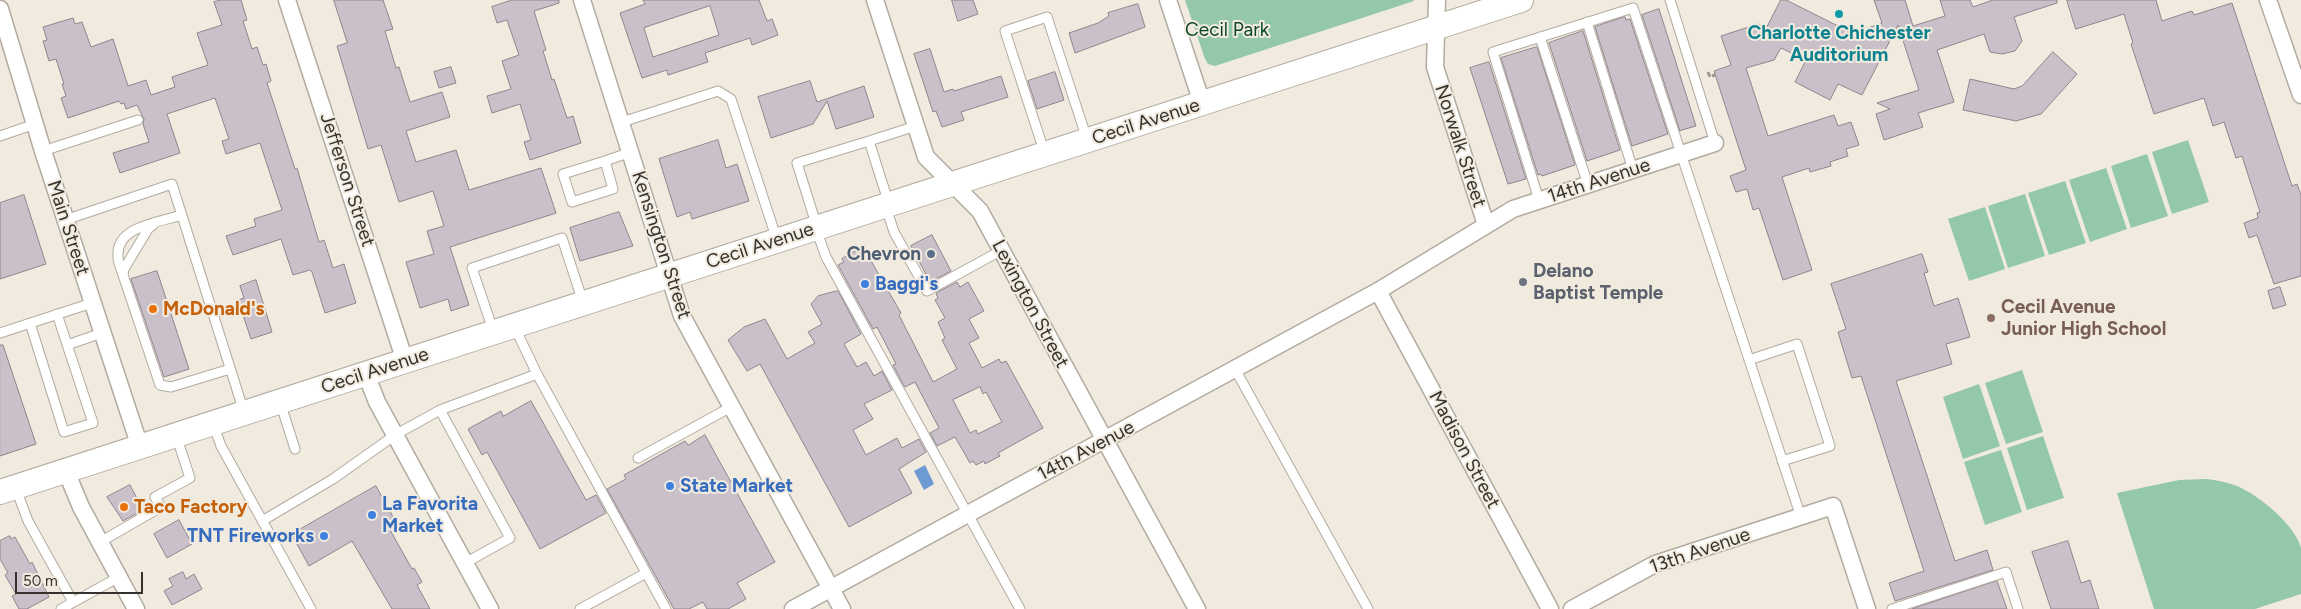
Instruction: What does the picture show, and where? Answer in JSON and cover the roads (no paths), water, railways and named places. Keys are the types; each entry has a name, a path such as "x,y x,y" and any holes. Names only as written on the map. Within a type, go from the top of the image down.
{"main road":[{"name":"Cecil Avenue","path":"8,490 1521,0"}],"street":[{"name":"Jefferson Street","path":"287,0 405,361"},
{"name":"Kensington Street","path":"582,0 632,152 682,316 842,609"},
{"name":"Lexington Street","path":"875,0 926,157 980,211 1197,609"},
{"path":"1168,0 1202,103"},
{"name":"Norwalk Street","path":"1378,291 1486,225 1435,67 1438,0"},
{"path":"2268,0 2301,95"},
{"name":"Main Street","path":"0,9 65,220 140,447"},
{"name":"14th Avenue","path":"1486,225 1513,209 1715,143"},
{"name":"14th Avenue","path":"792,609 1378,291"},
{"name":"Madison Street","path":"1378,291 1550,609"},
{"path":"366,374 377,402 490,609"},
{"path":"66,471 81,507 136,609"},
{"name":"13th Avenue","path":"1572,609 1655,564 1833,506 1867,609"}],"lane":[{"path":"1670,0 1715,143"},
{"path":"1539,200 1493,52 1632,8 1801,517"},
{"path":"1045,154 1005,31 1047,17 1087,141"},
{"path":"1587,22 1633,170"},
{"path":"1540,37 1588,185"},
{"path":"622,122 718,91 731,99 777,241"},
{"path":"43,151 138,120"},
{"path":"0,136 35,124"},
{"path":"916,126 797,164 826,257 1020,609"},
{"path":"869,140 894,232 927,291 1002,250"},
{"path":"605,161 614,189 572,202 563,174 632,152"},
{"path":"65,220 172,184 244,412"},
{"path":"182,215 128,233 121,239 117,253 123,275 160,385 171,387 230,369"},
{"path":"123,275 124,269 148,229 155,223"},
{"path":"584,304 562,238 472,268 504,330 537,374 666,609"},
{"path":"0,333 92,303"},
{"path":"30,323 64,432 93,423 56,314"},
{"path":"67,345 102,333"},
{"path":"1749,360 1797,344 1830,446 1782,461"},
{"path":"1235,369 1368,609"},
{"path":"262,521 333,479 395,435 440,410 537,374"},
{"path":"279,401 295,449"},
{"path":"638,458 731,407"},
{"path":"440,410 510,538 465,563"},
{"path":"212,423 221,446 311,609"},
{"path":"100,542 161,507 155,497 190,478 176,435"},
{"path":"8,490 28,521 73,602"},
{"path":"1892,609 2006,572 2018,609"},
{"path":"580,609 646,573"},
{"path":"61,609 119,577"}],"water":[{"path":"925,465 934,484 924,490 914,471"}],"place":[{"name":"Charlotte Chichester Auditorium","path":"1839,14"},
{"name":"Chevron","path":"931,254"},
{"name":"Delano Baptist Temple","path":"1523,282"},
{"name":"Baggi's","path":"865,284"},
{"name":"McDonald's","path":"153,309"},
{"name":"Cecil Avenue Junior High School","path":"1991,318"},
{"name":"State Market","path":"670,486"},
{"name":"Taco Factory","path":"124,507"},
{"name":"La Favorita Market","path":"372,515"},
{"name":"TNT Fireworks","path":"324,536"}],"park label":[{"name":"Cecil Park","path":"1227,30"}]}
